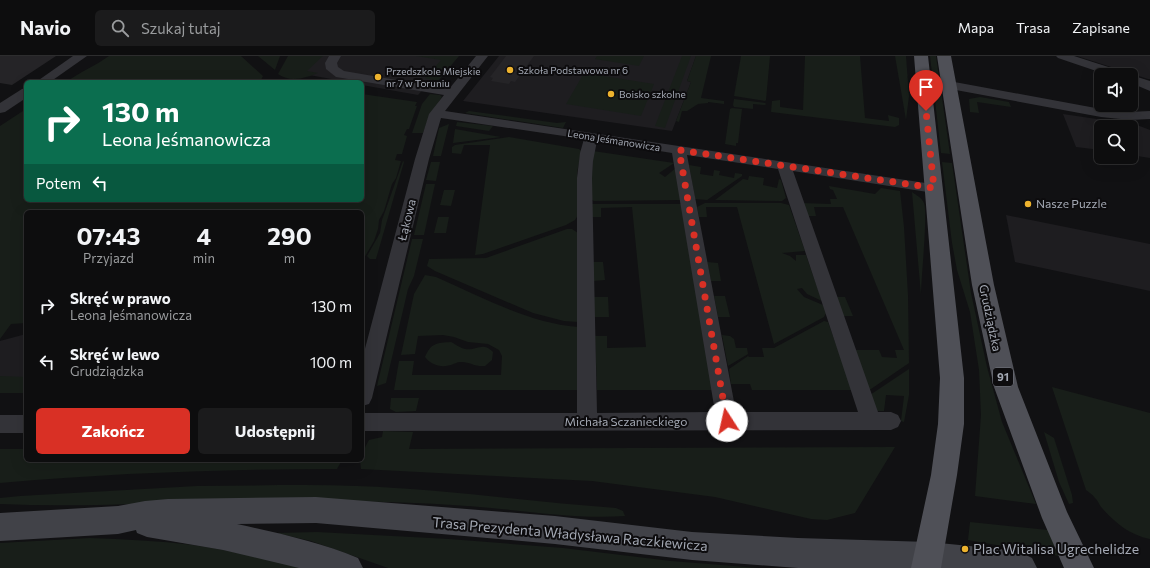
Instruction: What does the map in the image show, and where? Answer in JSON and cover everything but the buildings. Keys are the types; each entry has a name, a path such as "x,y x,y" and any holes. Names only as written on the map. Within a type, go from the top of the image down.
{"main road":[{"path":"921,56 952,378 949,439 928,562"},
{"name":"Grudziądzka","path":"944,56 983,285 1006,387 1056,518 1079,568"},
{"name":"Trasa Prezydenta Władysława Raczkiewicza","path":"0,528 118,520 145,514 168,512 316,510 555,530 720,548 928,562 1000,564 1022,568"},
{"name":"Trasa Prezydenta Władysława Raczkiewicza","path":"118,520 187,529 265,544 318,558 348,568"}],"street":[{"path":"45,80 81,56"},
{"path":"335,56 331,63 332,69 340,74 452,93"},
{"name":"Łąkowa","path":"364,390 420,167 436,114 482,56"},
{"path":"1062,56 1099,68"},
{"path":"1138,82 1150,87"},
{"path":"949,85 1101,113 1130,116 1150,115"},
{"path":"0,109 24,93"},
{"name":"Leona Jeśmanowicza","path":"436,114 934,188"},
{"path":"587,422 586,204 584,172 586,153 592,137"},
{"path":"679,150 727,421"},
{"name":"Michała Sczanieckiego","path":"364,422 881,421 784,166"},
{"path":"0,424 24,424"}],"shaded area":[{"path":"109,56 241,56 263,76 261,80 69,80"},
{"path":"258,56 280,56 275,70"},
{"path":"288,56 323,56 307,71 318,73 308,77 293,79 283,77 278,74"},
{"name":"Przedszkole Miejskie nr 7 w Toruniu","path":"317,56 454,56 418,95 364,85 364,80 337,80 298,73"},
{"path":"416,56 459,56 438,81 425,78 441,60"},
{"path":"499,56 696,56 687,81 691,82 672,131 463,101"},
{"name":"Boisko szkolne","path":"597,56 644,56 639,66 595,59"},
{"path":"682,56 691,56 665,128 655,126"},
{"path":"696,56 711,56 701,98 724,101 724,104 708,102 698,104 687,111 682,111 679,122 676,121 691,82 687,81"},
{"path":"741,56 770,56 765,101 734,96"},
{"path":"805,56 860,56 865,118 889,121 888,115 899,118 899,125 895,127 771,112 772,101 780,100 780,107 803,110"},
{"path":"895,56 906,56 909,96 906,120"},
{"path":"930,56 936,56 950,154 941,153"},
{"path":"1077,56 1150,56 1150,79 1138,76 1138,68 1114,68"},
{"name":"Boisko szkolne","path":"584,73 654,84 641,116 566,104"},
{"path":"364,94 417,102 409,129 407,129 404,135 407,136 402,154 397,154 395,160 401,161 396,178 392,184 384,211 379,220 374,241 364,258 364,210 24,210 24,323 11,324 0,339 0,126 24,110 24,202 364,202"},
{"path":"430,94 440,95 442,97 429,116 423,133 412,133 422,104"},
{"path":"980,97 1009,102 1011,107 977,102 979,113 970,112 969,99"},
{"path":"734,99 766,104 753,104 753,109 734,107"},
{"path":"730,109 742,109 738,143 736,143 736,146 725,144"},
{"path":"469,111 557,123 566,122 563,128 465,113"},
{"path":"1063,114 1103,120 1094,120 1094,149 1076,147"},
{"path":"457,122 493,126 489,131 456,126"},
{"path":"449,124 441,156 433,156 439,128"},
{"path":"1138,125 1150,130 1150,158 1138,156"},
{"path":"455,129 501,137 453,143"},
{"path":"509,137 579,149 581,151 577,173 578,215 575,220 566,225 483,254 475,255 490,145 464,145 461,154 452,153 452,147 455,145"},
{"path":"593,151 674,163 659,173 665,177 676,168 682,200 594,201 591,199"},
{"path":"403,161 404,162 376,259 370,259 367,256 380,233 382,220"},
{"path":"431,162 440,162 436,181 426,180"},
{"path":"942,162 952,163 971,293 987,367 1002,422 1036,504 975,496 981,415 979,370 970,312 957,270 952,243"},
{"path":"689,165 701,167 700,174 713,176 714,170 720,171 719,175 734,178 735,173 742,174 742,176 707,200 695,199"},
{"path":"749,176 764,178 763,185 777,188 779,179 781,180 786,198 782,201 715,200 743,179 748,180"},
{"path":"426,184 435,184 424,235 414,235"},
{"path":"829,186 875,194 881,188 900,191 904,227 908,295 909,363 868,391 853,350 879,350 882,357 897,358 895,350 904,350 843,207 814,207 816,216 805,216 801,203 831,204 830,199 837,199 833,190 830,189"},
{"path":"444,190 455,190 451,206 440,205"},
{"path":"912,192 923,201 925,209 921,295"},
{"path":"705,203 781,203 789,205 805,251 782,253 790,256 796,261 796,255 806,255 822,301 807,294 802,288 797,289 804,297 823,305 826,313 824,317 774,344 737,207 706,207 707,217 699,217 697,207"},
{"path":"592,204 682,204 717,390 597,390 595,336 607,336 607,348 646,347 632,207 601,208 601,217 591,217"},
{"path":"1006,215 1150,244 1150,291 1015,262"},
{"path":"438,217 449,217 446,233 434,233"},
{"path":"567,229 572,229 578,233 578,322 564,321 533,313 435,271 427,266 429,259 486,258"},
{"path":"412,239 423,239 414,276 408,289 386,383 377,386"},
{"path":"593,262 603,262 605,280 593,281"},
{"path":"707,262 718,263 721,281 711,281"},
{"path":"425,275 436,277 523,315 559,325 578,327 580,390 394,390 399,361 414,361 412,375 501,375 502,356 499,350 488,344 468,342 454,337 443,335 418,336 415,354 401,355 414,294"},
{"path":"714,296 725,296 730,317 718,317"},
{"path":"594,297 608,297 609,317 594,317"},
{"path":"834,297 845,297 853,316 842,316"},
{"path":"824,321 828,322 852,389 851,390 752,390 750,384 731,384 729,369 748,356 764,357 762,348 774,348"},
{"path":"24,335 24,381 0,378 0,341"},
{"path":"722,335 730,336 734,339 736,348 747,348 748,354 728,366"},
{"path":"451,342 465,349 486,347 493,352 492,360 485,366 458,362 451,365 440,366 433,364 425,357 432,346"},
{"path":"909,369 909,395 904,422 901,421 904,396 886,395 884,411 876,411 870,395"},
{"path":"0,376 24,377 24,393 0,393"},
{"path":"1052,387 1150,413 1150,539 1136,535 1123,528 1112,519 1097,500 1086,490"},
{"path":"391,398 419,398 416,411 396,412 390,409"},
{"path":"383,431 413,432 409,449 895,447 855,513 827,520 811,519 715,497 592,481 361,469 360,462 364,462 364,449 369,440 382,437"},
{"path":"1044,432 1054,438 1072,495 1073,503 1069,504 1059,482"},
{"path":"0,449 24,449 24,462 341,462 337,469 168,472 0,483"},
{"path":"317,485 390,488 616,508 623,511 625,516 591,517 558,515 472,506 433,504 295,500 84,505 0,504 0,498 20,496 197,486"},
{"path":"970,522 1048,530 1059,556 968,540"},
{"path":"317,532 449,539 563,548 671,561 759,568 388,568 311,541 276,533"},
{"path":"90,538 142,540 193,545 235,552 304,568 0,568 0,543"}],"place":[{"name":"Szkoła Podstawowa nr 6","path":"510,70"},
{"name":"Przedszkole Miejskie nr 7 w Toruniu","path":"378,77"},
{"name":"Boisko szkolne","path":"611,94"},
{"name":"Nasze Puzzle","path":"1028,204"},
{"name":"Plac Witalisa Ugrechelidze","path":"965,549"}],"route":[{"path":"727,421 679,150 934,188 926,111"}]}
